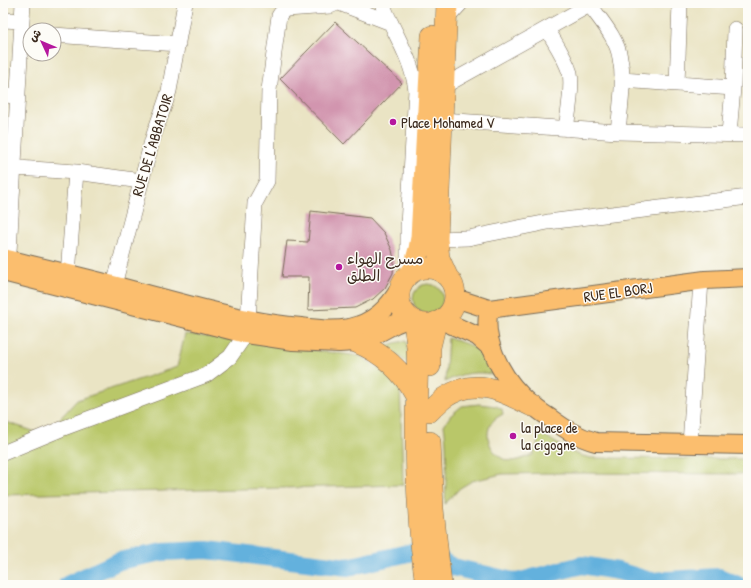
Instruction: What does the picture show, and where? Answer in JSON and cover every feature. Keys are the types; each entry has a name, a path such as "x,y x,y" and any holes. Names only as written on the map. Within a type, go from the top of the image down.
{"highway":[{"path":"434,3 420,249 399,301 405,313 411,319 424,324 439,321"},
{"path":"426,585 421,544 423,478 430,411 430,347 439,321 453,306 454,298 452,283 447,276 439,258 437,239 447,12"},
{"path":"407,278 420,268 434,268 447,276"},
{"path":"411,319 417,346 416,396 423,478 435,541 441,585"},
{"path":"356,342 378,352 387,359 404,376 416,396"},
{"path":"430,411 443,398 459,390 477,387 495,389 532,406"}],"main road":[{"path":"5,266 68,274 114,285 247,327 330,329 350,327 360,324 386,308 407,278"},
{"path":"5,266 301,342 356,342 369,338 395,324 411,319"},
{"name":"RUE EL BORJ","path":"489,309 701,281 748,278"},
{"path":"454,298 489,309 487,330 492,349 508,380 519,394 532,406 569,432 584,439 596,442 748,445"},
{"path":"439,321 478,336 492,349"}],"street":[{"path":"23,3 24,22"},
{"name":"RUE DE L'ABBATOIR","path":"114,285 140,181 157,121 165,104 169,90 184,3"},
{"path":"3,453 206,375 230,357 247,327 254,203 267,181 269,90 279,16 283,10 286,9 330,6 338,3 391,23"},
{"path":"382,3 409,60 414,76 416,90 408,231 407,278"},
{"path":"447,12 450,15 461,3"},
{"path":"677,84 680,3"},
{"path":"444,86 592,4 615,44 620,58 622,80 618,132"},
{"path":"3,20 22,28"},
{"path":"547,29 570,74 571,83 566,129"},
{"path":"730,134 733,88 741,51 735,29"},
{"path":"62,35 178,44"},
{"path":"5,266 10,96 22,39"},
{"path":"622,80 733,88"},
{"path":"442,120 618,132 748,135"},
{"path":"8,167 76,172 140,181"},
{"path":"68,274 76,172"},
{"path":"437,239 468,238 548,222 748,197"},
{"path":"690,444 701,281"}],"green space":[{"path":"428,284 439,288 443,299 439,310 428,314 417,310 413,299 417,288"},
{"path":"185,334 360,356 400,383 403,485 3,495 3,421 45,435 77,400 177,367"},
{"path":"448,338 468,345 482,353 487,359 494,375 475,373 456,377 445,382"},
{"path":"405,341 407,342 408,364 394,352 384,347"},
{"path":"479,404 496,406 502,409 503,414 496,418 490,425 488,438 490,445 499,456 511,461 533,455 540,432 570,451 591,458 748,459 748,474 502,474 472,481 460,488 445,504 446,454 444,425 451,415 462,406"}],"building":[{"path":"335,22 402,83 344,144 280,79"},
{"name":"مسرح الهواء الطلق","path":"311,211 370,218 384,233 392,250 394,260 393,273 385,288 373,299 355,308 308,310 309,277 282,277 287,241 308,242"}],"waterway":[{"path":"67,585 119,561 163,552 207,550 348,567 421,550 453,567 517,582 582,565 618,571 651,581 719,577 738,585"}],"place":[{"name":"Place Mohamed V","path":"393,122"},
{"name":"مسرح الهواء الطلق","path":"339,267"},
{"name":"la place de la cigogne","path":"513,436"}]}
